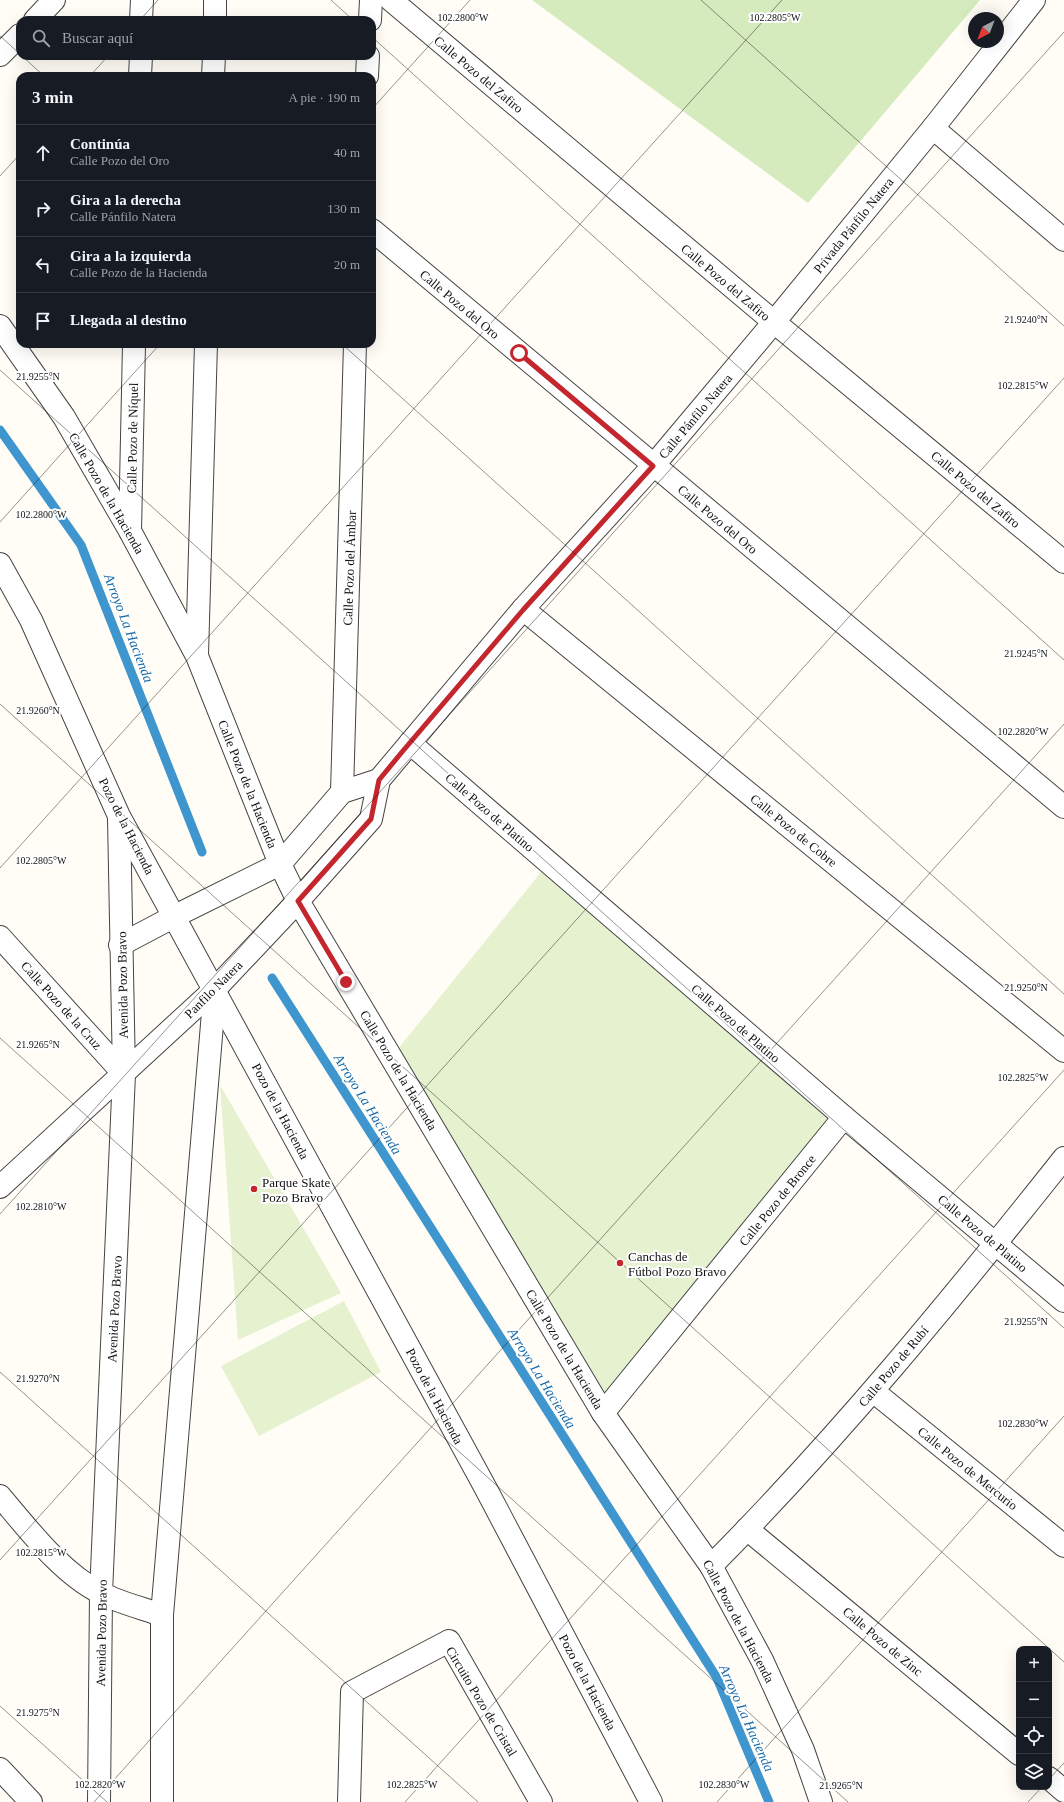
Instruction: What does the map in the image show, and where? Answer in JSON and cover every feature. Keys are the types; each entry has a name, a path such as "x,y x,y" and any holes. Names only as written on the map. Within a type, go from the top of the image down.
{"street":[{"path":"39,16 54,0"},
{"path":"142,0 142,16"},
{"path":"215,0 215,16"},
{"path":"370,16 371,0"},
{"name":"Calle Pozo del Zafiro","path":"391,0 774,322 1064,562"},
{"path":"1034,0 933,128 1064,240"},
{"path":"0,55 16,39"},
{"path":"140,72 141,60"},
{"path":"213,72 214,60"},
{"path":"367,72 368,60"},
{"name":"Privada Pánfilo Natera","path":"774,322 933,128"},
{"name":"Calle Pozo del Oro","path":"376,233 653,466 1064,807"},
{"name":"Calle Pánfilo Natera","path":"371,819 379,780 523,610 653,466 774,322"},
{"name":"Calle Pozo de la Hacienda","path":"0,326 64,417 130,531 197,656 280,864 298,901 603,1414 711,1566 762,1660 803,1750 822,1802"},
{"name":"Calle Pozo de Níquel","path":"130,531 134,348"},
{"path":"197,656 206,348"},
{"name":"Calle Pozo del Ámbar","path":"342,792 355,348"},
{"name":"Pozo de la Hacienda","path":"0,564 31,620 119,816 215,989 484,1487 651,1802"},
{"name":"Calle Pozo de Cobre","path":"523,610 1064,1051"},
{"name":"Calle Pozo de Platino","path":"410,743 844,1117 1064,1301"},
{"path":"120,945 280,864 342,792 379,780"},
{"path":"298,901 371,819 342,792"},
{"name":"Avenida Pozo Bravo","path":"99,1802 101,1593 124,1074 120,945 119,816"},
{"name":"Panfilo Natera","path":"0,1187 215,989 298,901"},
{"name":"Calle Pozo de la Cruz","path":"0,937 124,1074"},
{"path":"162,1802 162,1615 215,989"},
{"name":"Calle Pozo de Bronce","path":"603,1414 844,1117"},
{"name":"Calle Pozo de Rubí","path":"711,1566 747,1529 873,1391 1064,1158"},
{"name":"Calle Pozo de Mercurio","path":"873,1391 1064,1546"},
{"path":"0,1496 43,1546 67,1570 101,1593 162,1615"},
{"name":"Calle Pozo de Zinc","path":"747,1529 1016,1752"},
{"name":"Circuito Pozo de Cristal","path":"349,1802 352,1692 449,1641 541,1802"},
{"path":"0,1769 31,1802"},
{"path":"1052,1781 1064,1791"}],"green space":[{"path":"532,0 980,0 970,12 968,12 968,14 808,203"},
{"name":"Canchas de Fútbol Pozo Bravo","path":"546,866 841,1117 604,1410 393,1055"},
{"name":"Parque Skate Pozo Bravo","path":"220,1085 341,1293 238,1340"},
{"path":"344,1301 381,1372 259,1436 221,1366"}],"waterway":[{"name":"Arroyo La Hacienda","path":"0,430 81,545 202,852"},
{"name":"Arroyo La Hacienda","path":"272,978 717,1678 769,1802"}],"place":[{"name":"Parque Skate Pozo Bravo","path":"254,1189"},
{"name":"Canchas de Fútbol Pozo Bravo","path":"620,1263"}],"route":[{"path":"346,982 298,901 371,819 379,780 523,610 653,466 519,353"}]}
